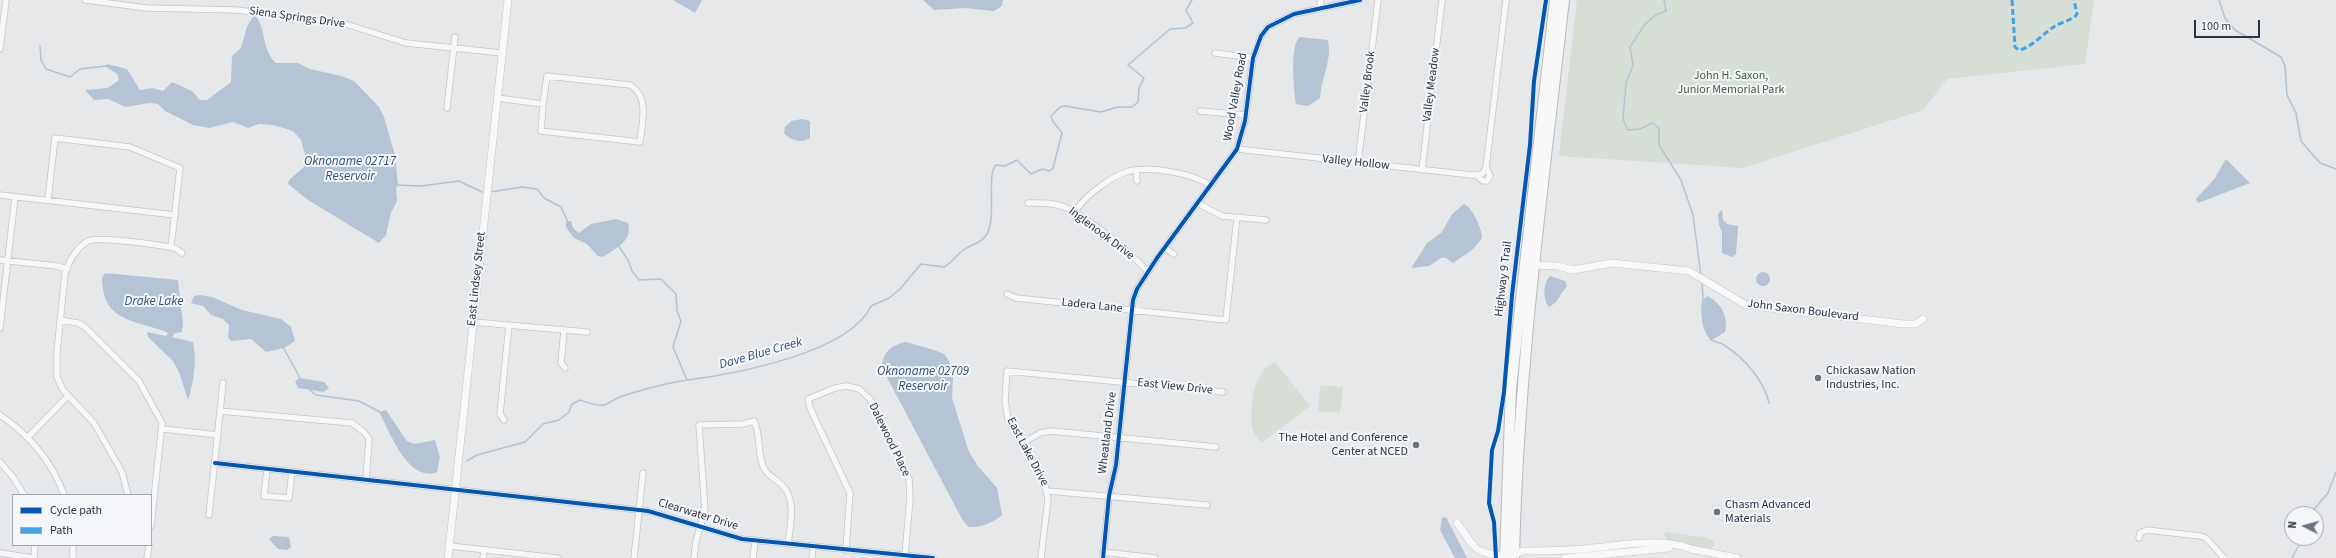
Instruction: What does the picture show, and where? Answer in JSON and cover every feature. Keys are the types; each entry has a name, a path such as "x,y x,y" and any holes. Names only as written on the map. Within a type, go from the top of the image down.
{"highway":[{"path":"1513,556 1516,472 1530,265 1555,0"},
{"path":"1530,265 1564,0"}],"street":[{"path":"0,49 6,0"},
{"name":"Siena Springs Drive","path":"84,0 147,8 236,10 335,22 389,39 502,53"},
{"name":"East Lindsey Street","path":"448,558 508,0"},
{"path":"1320,0 1321,7"},
{"name":"Wood Valley Road","path":"1132,310 1137,289 1148,271 1237,149 1245,115 1256,46 1268,27 1294,14 1321,7 1360,0"},
{"name":"Valley Brook","path":"1358,163 1378,0"},
{"name":"Valley Meadow","path":"1422,170 1442,0"},
{"name":"Valley Hollow","path":"1237,149 1476,175 1483,181 1487,181 1490,176 1486,167 1506,0"},
{"path":"389,39 391,32"},
{"path":"447,108 455,37"},
{"path":"1215,53 1253,58"},
{"path":"547,76 630,85 637,89 644,104 640,142 541,131 543,104 547,76"},
{"path":"497,98 543,104"},
{"path":"1200,111 1245,115"},
{"path":"48,200 55,138 130,147 180,168 171,248"},
{"path":"1476,175 1483,173 1486,167"},
{"path":"1075,212 1079,204 1095,191 1119,175 1136,170 1177,173 1202,180 1210,185"},
{"path":"1136,170 1137,181"},
{"path":"0,195 175,215"},
{"path":"0,328 15,197"},
{"name":"Inglenook Drive","path":"1028,203 1064,206 1075,212 1119,245 1148,271"},
{"path":"1197,203 1214,214 1266,220"},
{"name":"Ladera Lane","path":"1007,294 1016,298 1226,320 1238,217"},
{"path":"128,494 122,472 94,423 68,396 60,384 56,370 66,269 80,247 93,239 176,248 182,253"},
{"path":"1164,248 1174,254"},
{"path":"0,260 57,266 66,269"},
{"name":"John Saxon Boulevard","path":"1530,265 1573,270 1612,263 1689,271 1697,274 1735,300 1751,306 1903,324 1916,324 1923,319"},
{"name":"Wheatland Drive","path":"1103,555 1109,496 1115,471 1132,310"},
{"path":"60,320 78,323 85,327 139,381 157,412 163,429 152,512"},
{"path":"473,322 587,332"},
{"path":"504,420 500,414 509,325"},
{"path":"564,330 561,363 565,368"},
{"name":"East View Drive","path":"1007,370 1223,392"},
{"name":"East Lake Drive","path":"1007,370 1005,408 1008,419 1048,491 1048,507 1041,558"},
{"path":"209,515 223,384"},
{"name":"Dalewood Place","path":"846,550 850,493 810,408 808,399 835,388 847,386 859,389 870,399 909,479 910,498 905,555"},
{"path":"28,437 68,396"},
{"path":"220,410 352,423 358,426 369,439 366,481"},
{"path":"0,415 28,437 47,460 64,494"},
{"path":"694,558 705,511 699,425 744,424 754,421 759,430 760,454 764,469 783,486 791,501 788,544"},
{"path":"163,429 218,435"},
{"path":"1022,444 1048,431 1216,447"},
{"path":"0,462 23,494"},
{"name":"Clearwater Drive","path":"215,463 366,481 456,489 639,510 657,513 737,538 755,541 813,546 871,555 905,555 934,558"},
{"path":"267,469 264,496 289,498 292,472"},
{"path":"634,558 643,473"},
{"path":"1048,491 1207,505"},
{"path":"1457,523 1466,539 1476,548 1492,554 1513,556 1522,551 1571,550 1643,542 1683,545 1695,550"},
{"path":"2139,538 2140,533 2146,530 2200,536 2206,538 2224,558"},
{"path":"753,558 755,541"},
{"path":"0,553 34,558 35,546"},
{"path":"73,546 73,558"},
{"path":"147,558 149,546"},
{"path":"450,546 558,558"},
{"path":"812,558 813,546"},
{"path":"1566,558 1656,548 1695,550 1737,558"},
{"path":"484,550 484,558"},
{"path":"1103,555 1155,558"}],"green space":[{"name":"John H. Saxon, Junior Memorial Park","path":"1577,0 2094,0 2085,64 1947,79 1923,110 1743,168 1559,156"},
{"path":"1275,362 1310,406 1261,443 1254,433 1252,426 1252,399 1261,374 1267,367"},
{"path":"1320,385 1343,387 1340,413 1318,411"},
{"path":"1666,532 1708,538 1714,541 1714,546 1709,549 1669,541 1664,535"}],"water":[{"path":"673,0 702,0 695,13"},
{"path":"923,0 1003,0 1002,6 994,11 965,8 934,10"},
{"name":"Oknoname 02717 Reservoir","path":"254,15 259,22 268,53 276,63 298,63 310,69 341,76 354,81 379,107 384,117 395,155 398,185 396,188 397,201 391,213 386,235 379,243 308,200 288,184 289,180 304,167 306,158 301,140 294,132 273,125 259,124 248,128 233,122 209,128 193,125 165,111 158,104 149,103 125,107 108,99 94,100 85,90 108,88 119,80 117,74 105,66 107,64 127,69 140,90 153,88 163,91 172,82 192,91 200,100 207,100 231,82 232,56 241,48 247,27"},
{"path":"1300,37 1328,40 1329,47 1328,62 1320,98 1308,106 1296,104 1295,98 1293,58 1294,49"},
{"path":"802,119 810,121 810,138 800,141 789,138 784,133 785,127 791,121"},
{"path":"2226,159 2250,183 2198,203 2196,199 2215,178"},
{"path":"1464,204 1471,210 1476,219 1482,238 1472,250 1453,263 1446,258 1441,258 1429,266 1412,268 1427,243 1442,232 1452,214"},
{"path":"1722,210 1723,220 1727,224 1738,226 1736,254 1732,257 1722,253 1722,232 1719,225 1718,214"},
{"path":"616,219 628,223 628,235 618,247 603,257 598,256 587,244 574,238 566,227 566,222 571,221 573,228 579,233 591,224"},
{"path":"1760,272 1766,272 1770,276 1770,282 1766,286 1760,286 1756,282 1756,276"},
{"name":"Drake Lake","path":"105,273 178,280 183,325 182,332 175,333 172,337 193,342 195,356 194,371 188,400 179,372 173,361 148,337 147,332 166,336 168,333 122,317 115,312 110,307 103,290 102,278"},
{"path":"1550,276 1565,281 1567,286 1555,303 1549,307 1545,300 1544,291"},
{"path":"200,295 212,297 242,310 281,319 291,327 295,341 284,348 266,352 251,339 231,341 228,337 229,325 223,319 211,315 203,306 191,303 194,296"},
{"path":"1707,296 1720,306 1726,321 1725,332 1712,340 1704,328 1701,311 1702,301"},
{"name":"Oknoname 02709 Reservoir","path":"906,342 944,354 949,361 953,377 952,398 969,452 977,465 997,488 1002,515 990,523 976,527 968,527 962,519 882,368 882,363 888,350 896,345"},
{"path":"300,378 324,382 329,388 324,392 298,388 295,381"},
{"path":"386,410 407,441 414,444 435,440 440,457 437,472 426,473 417,470 408,463 394,442 379,412"},
{"path":"1446,517 1467,558 1455,558 1440,530 1442,518"},
{"path":"273,536 289,537 291,547 287,550 278,549 269,539"}],"waterway":[{"name":"Dave Blue Creek","path":"467,461 477,455 525,442 543,424 559,420 569,412 572,404 580,400 595,405 604,405 620,397 654,387 733,373 789,358 840,337 859,322 871,306 889,298 900,289 921,264 944,267 962,251 985,237 990,226 992,177 993,170 996,165 1005,166 1017,160 1031,174 1042,169 1050,171 1053,168 1062,133 1052,120 1051,116 1060,107 1065,106 1101,112 1118,107 1132,107 1138,102 1139,88 1144,78 1128,65 1170,29 1185,28 1193,23 1186,10 1192,0"},
{"path":"1664,0 1666,11 1656,15 1645,24 1630,47 1633,65 1626,83 1623,119 1628,130 1640,129 1652,123 1659,128 1659,145 1681,180 1693,215 1701,276"},
{"path":"2219,0 2225,18 2235,30 2281,57 2285,66 2287,95 2296,113 2301,141 2320,163 2336,169"},
{"path":"40,46 41,60 46,69 70,77 80,69 106,66"},
{"path":"396,185 421,186 459,181 482,192"},
{"path":"490,192 522,187 537,189 544,198 561,207 568,222"},
{"path":"618,245 628,260 632,271 639,280 661,279 676,294 677,311 681,321 673,347 687,380"},
{"path":"1702,282 1703,300"},
{"path":"1710,339 1721,343 1746,363 1763,386 1769,403"},
{"name":"Dave Blue Creek","path":"283,347 300,378"},
{"name":"Dave Blue Creek","path":"310,390 316,395 359,401 380,412"},
{"path":"2317,506 2328,493 2336,472"},
{"path":"2292,558 2299,546"}],"marked path":[{"path":"2012,0 2015,47 2019,50 2024,49 2055,26 2075,16 2077,14 2074,0"}],"cycle path":[{"path":"1103,558 1109,496 1116,465 1133,300 1137,289 1157,258 1237,149 1245,121 1253,58 1261,36 1268,27 1294,14 1360,0"},
{"name":"Highway 9 Trail","path":"1496,558 1494,522 1489,503 1492,450 1498,431 1504,392 1512,295 1530,145 1534,81 1546,0"},
{"path":"215,463 648,511 742,539 933,558"}],"place":[{"name":"Chickasaw Nation Industries, Inc.","path":"1818,378"},
{"name":"The Hotel and Conference Center at NCED","path":"1416,445"},
{"name":"Chasm Advanced Materials","path":"1717,512"}]}
